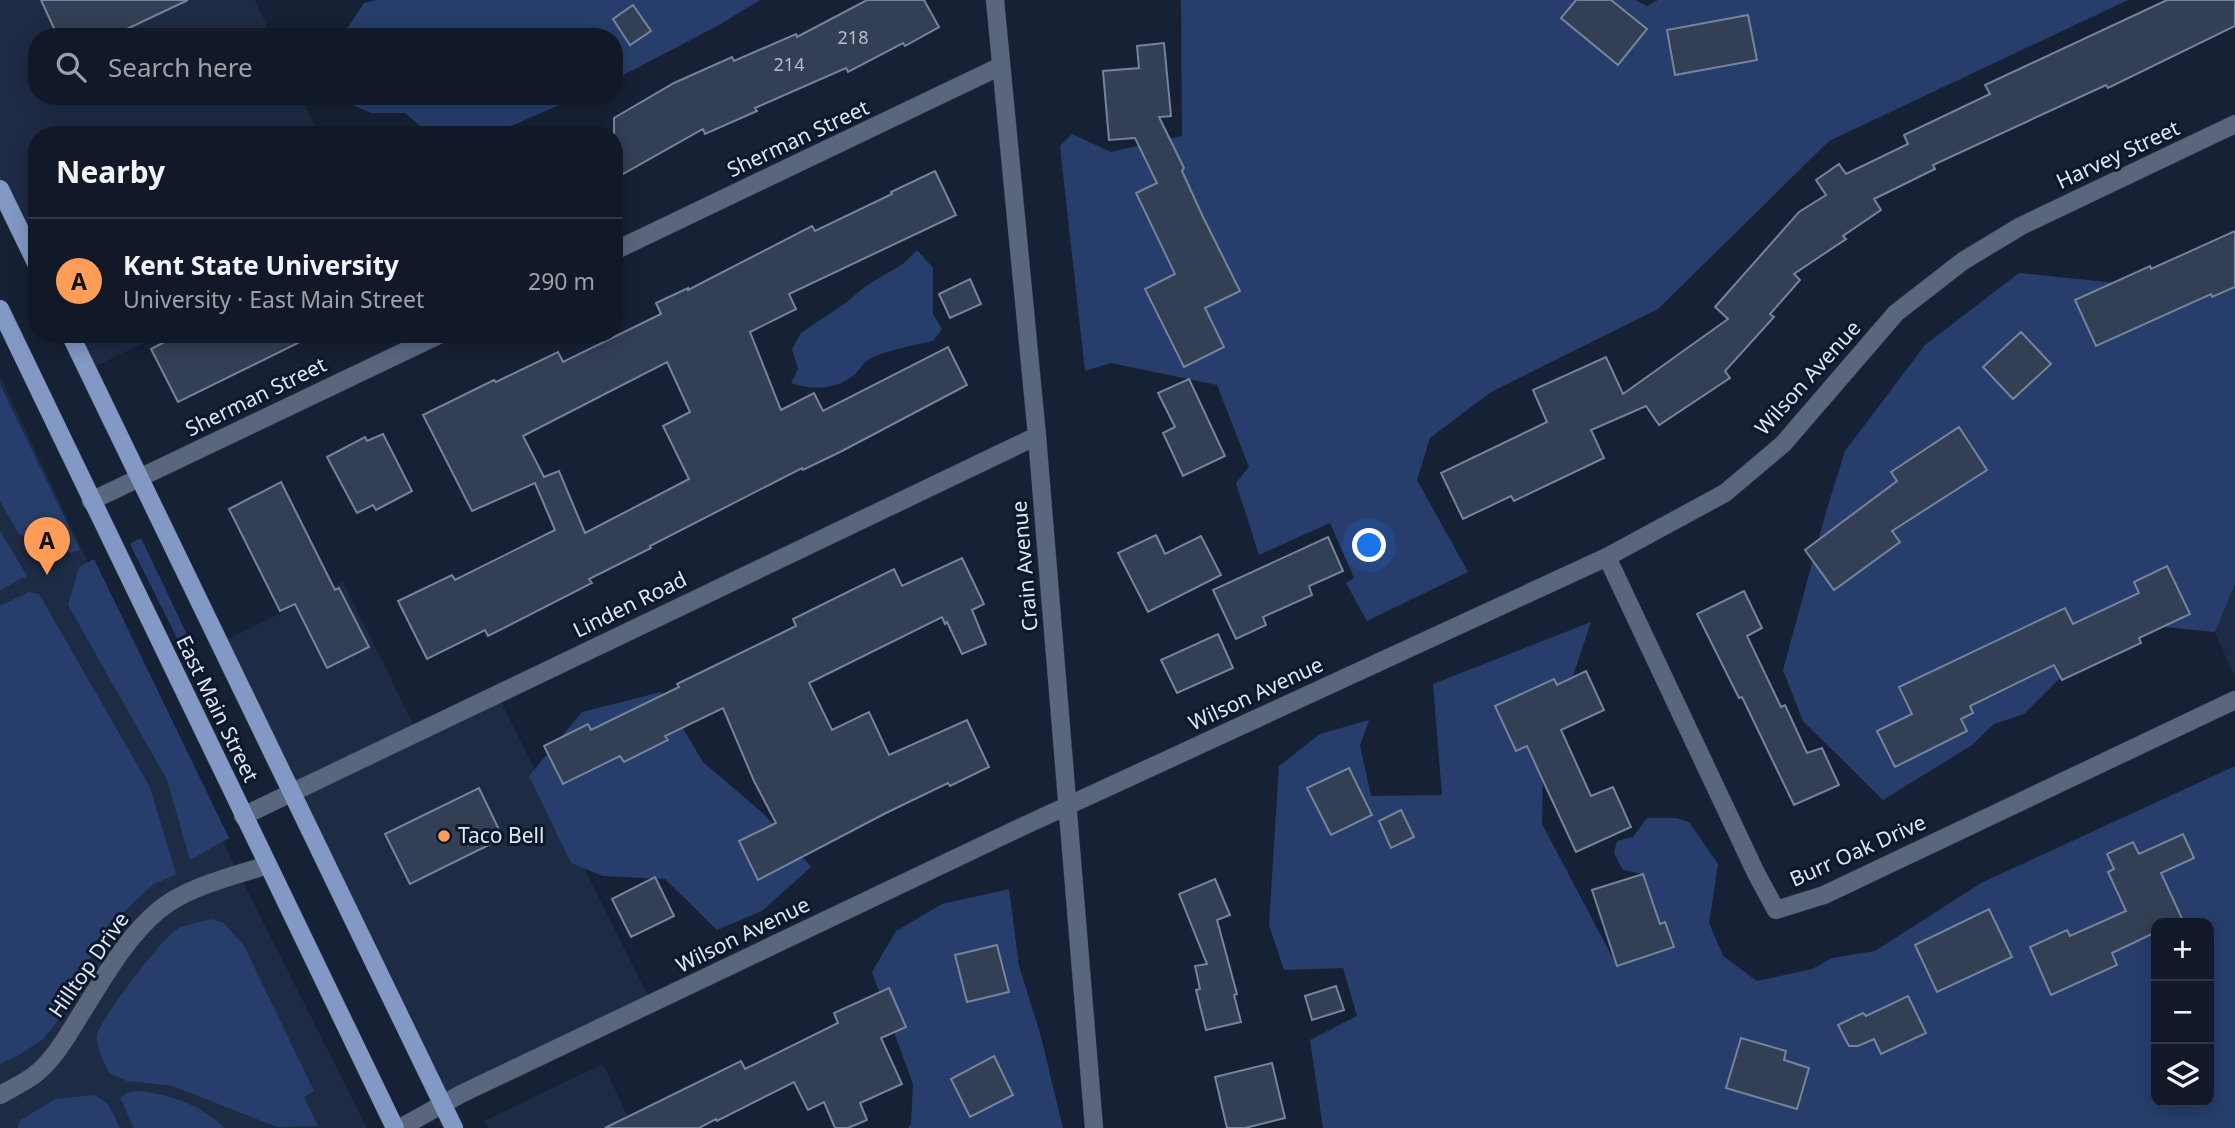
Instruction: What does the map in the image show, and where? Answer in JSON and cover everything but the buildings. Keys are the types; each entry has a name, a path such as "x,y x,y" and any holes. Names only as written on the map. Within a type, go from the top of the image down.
{"main road":[{"path":"0,189 28,247"},
{"name":"East Main Street","path":"0,309 394,1128"},
{"name":"East Main Street","path":"74,343 454,1128"}],"street":[{"name":"Crain Avenue","path":"995,0 1037,436 1094,1128"},
{"name":"Sherman Street","path":"623,247 1001,66"},
{"name":"Harvey Street","path":"2021,226 2235,124"},
{"name":"Wilson Avenue","path":"400,1128 1067,807 1607,556 1725,493 1783,444 1896,313 1962,261 2021,226"},
{"name":"Sherman Street","path":"91,501 422,343"},
{"name":"Linden Road","path":"243,816 1037,436"},
{"name":"Burr Oak Drive","path":"1607,556 1756,873 1776,910 1824,895 2235,700"},
{"name":"Hilltop Drive","path":"0,1095 33,1076 61,1047 105,975 146,921 161,908 199,889 267,865"}],"shaded area":[{"path":"0,0 255,0 268,28 28,28 28,105 304,105 315,126 28,126 28,253 0,199"},
{"path":"376,0 760,0 719,25 623,75 623,28 348,28 364,3"},
{"path":"1181,0 1635,0 1647,6 1658,0 2128,0 1829,141 1658,309 1491,392 1430,438 1417,480 1468,572 1367,621 1346,583 1354,578 1330,523 1259,555 1236,483 1249,467 1217,385 1111,363 1085,371 1060,146 1072,134 1111,152 1182,136"},
{"path":"353,105 559,105 511,126 420,126 405,113 371,113"},
{"path":"917,250 933,268 933,314 942,329 933,341 893,350 869,359 853,376 836,385 813,388 791,383 798,369 792,349 801,333 867,285 903,264"},
{"path":"2235,268 2235,584 2215,632 2116,622 2024,714 1994,724 1972,745 1883,800 1803,721 1783,670 1845,451 1925,345 2019,273 2183,290"},
{"path":"74,343 144,343 88,370"},
{"path":"0,376 188,773 367,1128 0,1128"},
{"path":"0,384 80,550 71,553 19,534 0,501"},
{"path":"0,531 27,576 0,590"},
{"path":"141,538 201,664 199,670 192,668 130,544"},
{"path":"94,559 229,838 190,860 167,780 68,605 79,567"},
{"path":"343,582 417,732 497,694 652,1004 443,1105 220,643"},
{"path":"2235,584 2235,678 2215,632"},
{"path":"29,592 39,594 150,787 176,874 153,885 106,928 58,1020 43,1039 0,1064 0,606"},
{"path":"1591,622 1543,766 1542,824 1617,966 1673,947 1665,922 1660,924 1643,874 1623,870 1614,853 1617,841 1633,837 1647,818 1676,818 1689,822 1718,864 1709,923 1723,956 1757,981 1812,969 1832,958 1875,951 1981,883 2235,766 2235,1128 1323,1128 1310,1040 1357,1016 1343,968 1284,970 1269,925 1279,766 1320,734 1369,720 1360,745 1371,796 1442,795 1433,684"},
{"path":"661,692 703,762 766,816 811,867 762,911 717,930 665,879 603,876 571,863 529,776 582,712"},
{"path":"1009,889 1019,966 1040,1033 1063,1128 908,1128 911,1124 913,1084 872,972 896,931 942,904"},
{"path":"211,919 224,923 244,946 314,1091 304,1097 318,1126 277,1127 173,1086 127,1081 109,1073 97,1041 107,1016 144,965 174,931"},
{"path":"603,1064 633,1128 487,1128 484,1121"},
{"path":"137,1091 160,1095 196,1107 224,1128 134,1128 120,1098"},
{"path":"95,1095 108,1104 120,1128 18,1128 19,1121 55,1099"}],"place":[{"name":"Kent State University","path":"47,575"},
{"name":"Taco Bell","path":"444,836"}]}
